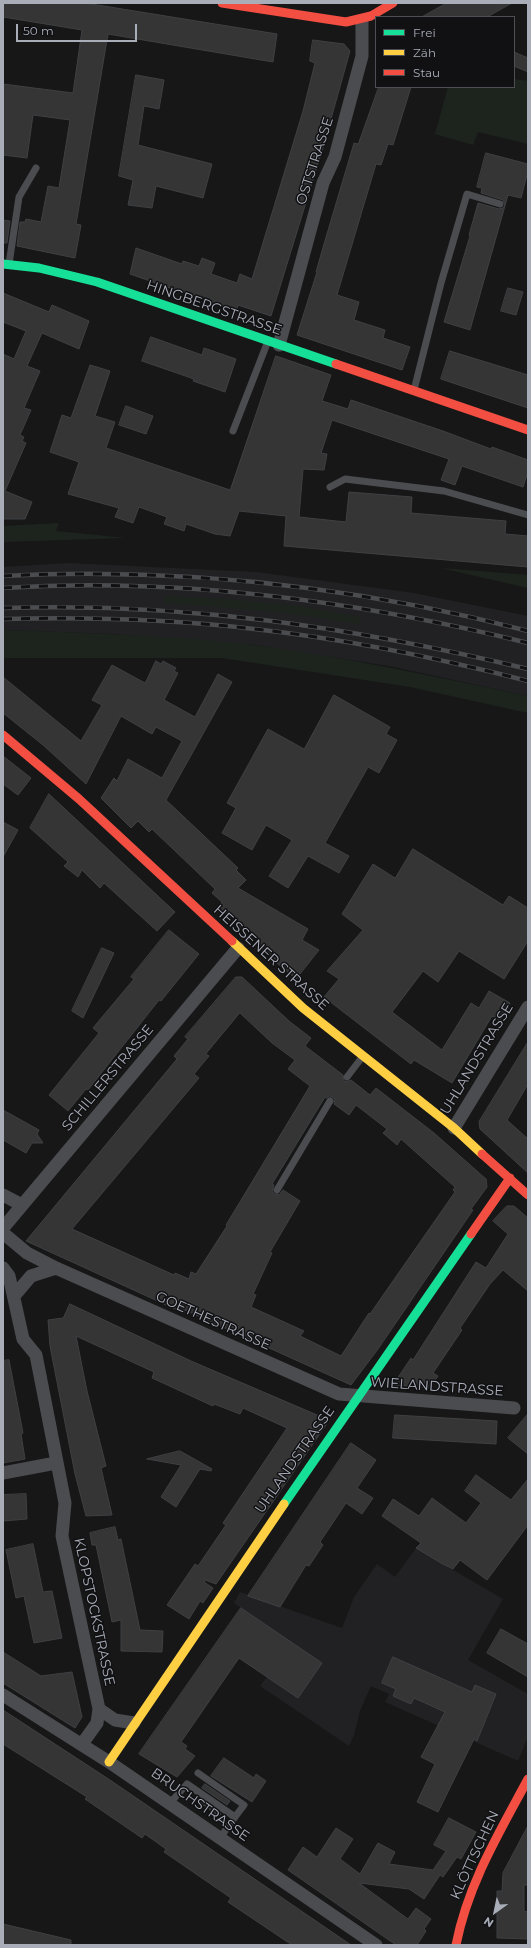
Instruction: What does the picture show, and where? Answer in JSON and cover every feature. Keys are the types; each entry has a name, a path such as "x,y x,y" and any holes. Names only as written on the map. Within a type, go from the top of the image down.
{"street":[{"path":"222,3 346,22 362,21 375,16"},
{"path":"375,16 393,3"},
{"name":"OSTSTRASSE","path":"274,343 323,183 335,157 362,56 362,21"},
{"name":"HINGBERGSTRASSE","path":"6,264 39,268 96,282 528,430"},
{"name":"HEISSENER STRASSE","path":"3,735 79,799 303,1008 454,1128 528,1195"},
{"name":"SCHILLERSTRASSE","path":"3,1228 238,948"},
{"name":"UHLANDSTRASSE","path":"454,1128 528,1007"},
{"name":"UHLANDSTRASSE","path":"110,1762 134,1723 510,1178"},
{"path":"3,1195 22,1205"},
{"name":"GOETHESTRASSE","path":"3,1233 27,1253 56,1268 339,1394 358,1397"},
{"name":"KLOPSTOCKSTRASSE","path":"3,1268 9,1276 23,1339 36,1354 64,1503 62,1536 99,1709 97,1723 82,1744"},
{"path":"14,1296 31,1276 56,1268"},
{"name":"WIELANDSTRASSE","path":"358,1397 514,1408"},
{"path":"3,1473 56,1463"},
{"name":"BRUCHSTRASSE","path":"3,1695 110,1762 376,1945"},
{"path":"99,1709 115,1720 134,1723"},
{"name":"KLÖTTSCHEN","path":"456,1945 466,1904 494,1840 528,1779"}],"lane":[{"path":"6,264 19,197 36,168"},
{"path":"414,390 441,283 467,194 500,204"},
{"path":"232,431 274,343"},
{"path":"330,487 345,479 444,490 528,515"},
{"path":"347,1077 363,1055"},
{"path":"276,1190 330,1101"},
{"path":"198,1773 244,1805 220,1838"},
{"path":"170,1803 187,1784 235,1817"}],"shaded area":[{"path":"515,79 528,81 528,144 478,132 473,145 435,134 448,88 515,88"},
{"path":"59,523 56,531 126,538 3,542 3,526"},
{"path":"68,563 256,572 414,593 528,616 528,696 389,666 254,645 113,634 3,630 3,567"},
{"path":"441,568 528,575 528,588"},
{"path":"165,596 227,599 298,606 361,617 359,624 278,612 166,603"},
{"path":"3,630 160,637 254,645 323,655 528,696 528,713 410,687 222,658 3,658"},
{"path":"416,1548 503,1599 468,1660 528,1694 528,1737 518,1761 385,1702 389,1694 371,1686 360,1711 354,1735 349,1746 260,1686 267,1677 245,1662 269,1627 234,1603 240,1592 342,1628 354,1597 377,1564 395,1577"}],"building":[{"path":"3,3 85,3 277,34 273,62 108,34 76,224 81,225 75,258 17,246 20,222 25,222 26,219 41,222 48,186 59,188 70,120 33,115 27,158 3,155 3,84 73,93 82,30 3,17"},
{"path":"447,3 512,3 489,16 424,16"},
{"path":"313,40 344,44 350,51 324,144 271,316 238,305 236,311 130,274 136,248 182,264 183,261 199,266 202,258 215,263 211,274 237,283 240,274 252,279 303,111 315,63 310,61"},
{"path":"515,52 528,58 528,72 515,66"},
{"path":"136,75 164,80 159,109 144,106 138,145 212,164 203,198 156,186 152,208 128,205 133,180 119,176"},
{"path":"379,88 411,88 393,145 388,144 381,165 376,164 337,295 359,302 354,320 385,330 383,338 410,347 402,370 297,335 317,272 354,143 358,144"},
{"path":"486,153 528,164 528,171 521,198 508,195 470,330 444,322 470,236 469,235 478,203 499,209 503,208 505,205 503,200 481,193 482,188 477,187"},
{"path":"3,220 10,221 7,243 3,243"},
{"path":"508,288 523,292 516,315 501,311"},
{"path":"3,293 49,312 52,305 89,321 79,349 42,333 27,366 40,371 24,408 31,410 20,435 24,437 22,441 26,443 5,491 32,502 25,519 3,519 3,354 14,359 26,331 3,322"},
{"path":"151,337 202,355 204,348 236,359 225,392 193,381 194,379 142,361"},
{"path":"450,351 528,375 528,408 441,379"},
{"path":"276,356 331,375 322,401 348,409 351,400 491,449 492,447 528,460 528,472 523,487 462,466 455,485 441,480 449,459 332,420 321,453 327,454 324,470 303,469 299,517 346,522 349,492 412,497 411,513 506,521 505,534 528,536 528,567 284,546 286,516 239,511 230,536 215,534 186,524 184,531 164,524 167,517 139,507 133,523 115,517 119,508 68,494 79,462 50,452 62,415 71,418 90,365 110,371 95,416 115,422 106,448 230,490"},
{"path":"126,406 153,416 146,434 119,425"},
{"path":"156,661 161,664 163,661 176,668 174,671 178,673 164,700 195,717 218,674 232,682 166,800 238,868 236,870 246,880 238,888 308,929 302,940 319,950 296,979 258,947 257,936 232,922 235,918 218,908 222,902 212,893 215,889 152,829 149,832 138,821 131,828 101,798 114,778 117,781 128,759 162,778 182,741 156,727 152,734 121,716 86,784 43,745 3,713 3,677 81,741 102,705 92,700 112,665 145,683"},
{"path":"334,695 390,727 386,734 397,740 379,773 368,767 325,843 349,856 339,873 308,856 288,888 269,876 292,840 266,825 252,850 222,833 236,808 227,803 268,729 304,749"},
{"path":"3,756 31,778 18,795 3,784"},
{"path":"49,794 175,912 157,931 104,883 100,888 82,870 78,877 64,866 68,862 30,828"},
{"path":"3,822 18,830 3,857"},
{"path":"413,849 503,905 509,896 528,908 528,941 504,979 459,951 438,982 423,971 392,1012 442,1050 471,1003 479,1008 489,991 510,1003 500,1021 492,1016 452,1083 414,1060 411,1064 324,997 339,979 327,971 363,930 342,914 373,864 395,878"},
{"path":"169,930 199,954 161,1001 159,1000 88,1090 86,1089 68,1111 49,1095 99,1033 93,1028 134,979 131,977"},
{"path":"102,948 114,953 83,1018 72,1011"},
{"path":"236,977 242,977 289,1021 311,1038 305,1046 343,1075 344,1081 347,1082 351,1080 370,1095 376,1088 434,1133 486,1179 487,1187 471,1209 473,1210 378,1349 351,1385 185,1310 184,1313 26,1241 177,1059 174,1056 188,1039 185,1037","holes":["240,1013 272,1043 295,1060 288,1069 310,1086 226,1225 227,1226 196,1274 191,1272 189,1279 175,1273 174,1275 72,1229 199,1078 194,1074 209,1056 206,1054","330,1096 335,1099 334,1104 349,1115 356,1105 387,1129 383,1133 397,1145 401,1139 455,1187 453,1190 455,1192 370,1314 369,1313 341,1356 300,1336 304,1331 251,1307 256,1295 253,1294 272,1253 270,1252 300,1201 283,1190 279,1195 275,1194 272,1192 274,1185 272,1184 325,1097"]},
{"path":"528,1042 528,1084 507,1120 528,1139 528,1173 480,1129 479,1122"},
{"path":"3,1110 39,1130 37,1134 43,1143 32,1143 26,1153 3,1140"},
{"path":"507,1206 514,1206 528,1218 528,1291 503,1270 490,1284 460,1328 462,1330 433,1373 438,1376 430,1388 393,1385 411,1358 413,1360 476,1262 486,1268 508,1234 493,1221"},
{"path":"70,1304 191,1361 324,1418 326,1425 216,1584 205,1580 204,1582 213,1588 203,1603 200,1601 189,1619 167,1605 195,1564 198,1566 226,1525 223,1523 287,1428 243,1408 240,1414 214,1404 213,1406 152,1378 154,1372 76,1336 87,1391 106,1466 101,1468 112,1515 86,1516 75,1474 50,1346 48,1320 63,1318"},
{"path":"9,1360 23,1433 21,1434 25,1459 3,1463 3,1361"},
{"path":"528,1414 528,1454 508,1438"},
{"path":"395,1415 497,1421 496,1444 393,1438"},
{"path":"351,1443 376,1460 357,1488 373,1498 362,1514 346,1503 320,1542 323,1545 309,1566 306,1565 280,1607 248,1596"},
{"path":"180,1451 212,1469 211,1471 200,1469 176,1507 161,1497 181,1465 147,1459"},
{"path":"476,1475 511,1500 528,1479 528,1525 487,1580 460,1560 453,1569 416,1548 421,1543 382,1516 393,1499 419,1516 432,1498 466,1523 481,1503 465,1491"},
{"path":"26,1494 27,1519 3,1521 3,1495"},
{"path":"115,1527 118,1540 121,1539 140,1630 163,1631 162,1652 121,1651 121,1620 112,1622 96,1545 92,1545 90,1533"},
{"path":"33,1544 43,1592 52,1591 62,1638 34,1643 24,1596 16,1598 6,1550"},
{"path":"241,1608 322,1663 298,1698 239,1658 181,1742 187,1746 185,1749 195,1756 177,1777 139,1754"},
{"path":"501,1629 528,1644 528,1677 487,1653"},
{"path":"3,1652 41,1676 72,1672 82,1717 75,1728 3,1683"},
{"path":"393,1657 472,1692 475,1685 496,1694 477,1741 474,1739 438,1812 417,1802 435,1764 421,1757 445,1712 414,1698 411,1704 393,1696 396,1689 382,1683"},
{"path":"3,1710 110,1780 351,1945 292,1945 228,1902 231,1898 164,1852 166,1849 145,1834 142,1838 85,1799 87,1797 3,1744"},
{"path":"224,1758 254,1778 256,1774 266,1781 252,1802 211,1776"},
{"path":"205,1784 230,1801 227,1805 202,1788"},
{"path":"196,1797 221,1814 219,1816 195,1799"},
{"path":"449,1818 476,1832 461,1859 457,1857 443,1877 440,1875 424,1899 409,1889 359,1883 408,1919 416,1908 431,1919 424,1929 426,1931 417,1945 396,1945 288,1870 303,1847 317,1857 336,1828 353,1839 340,1859 360,1874 378,1843 395,1852 389,1864 433,1870 446,1851 434,1845"},
{"path":"528,1826 528,1885 524,1885 524,1912 528,1911 528,1939 497,1938 497,1891 502,1891 503,1873"},
{"path":"3,1924 71,1940 71,1945 3,1945"}],"railway":[{"path":"3,576 69,574 135,575 202,578 268,584 334,592 399,603 528,631"},
{"path":"3,588 69,585 201,589 333,604 399,615 528,643"},
{"path":"3,608 71,607 137,609 267,620 397,641 528,669"},
{"path":"3,619 66,618 160,621 289,633 392,650 528,681"}],"traffic: fast":[{"path":"3,264 39,268 97,282 336,364"},
{"path":"284,1504 471,1234"}],"traffic: slow":[{"path":"232,941 303,1008 454,1128 482,1154"},
{"path":"109,1762 284,1504"}],"traffic: jam":[{"path":"222,3 346,22 371,16 393,3"},
{"path":"336,364 528,430"},
{"path":"3,735 79,799 232,941"},
{"path":"482,1154 528,1195"},
{"path":"471,1234 510,1178"},
{"path":"456,1945 461,1923 476,1880 528,1779"}]}
